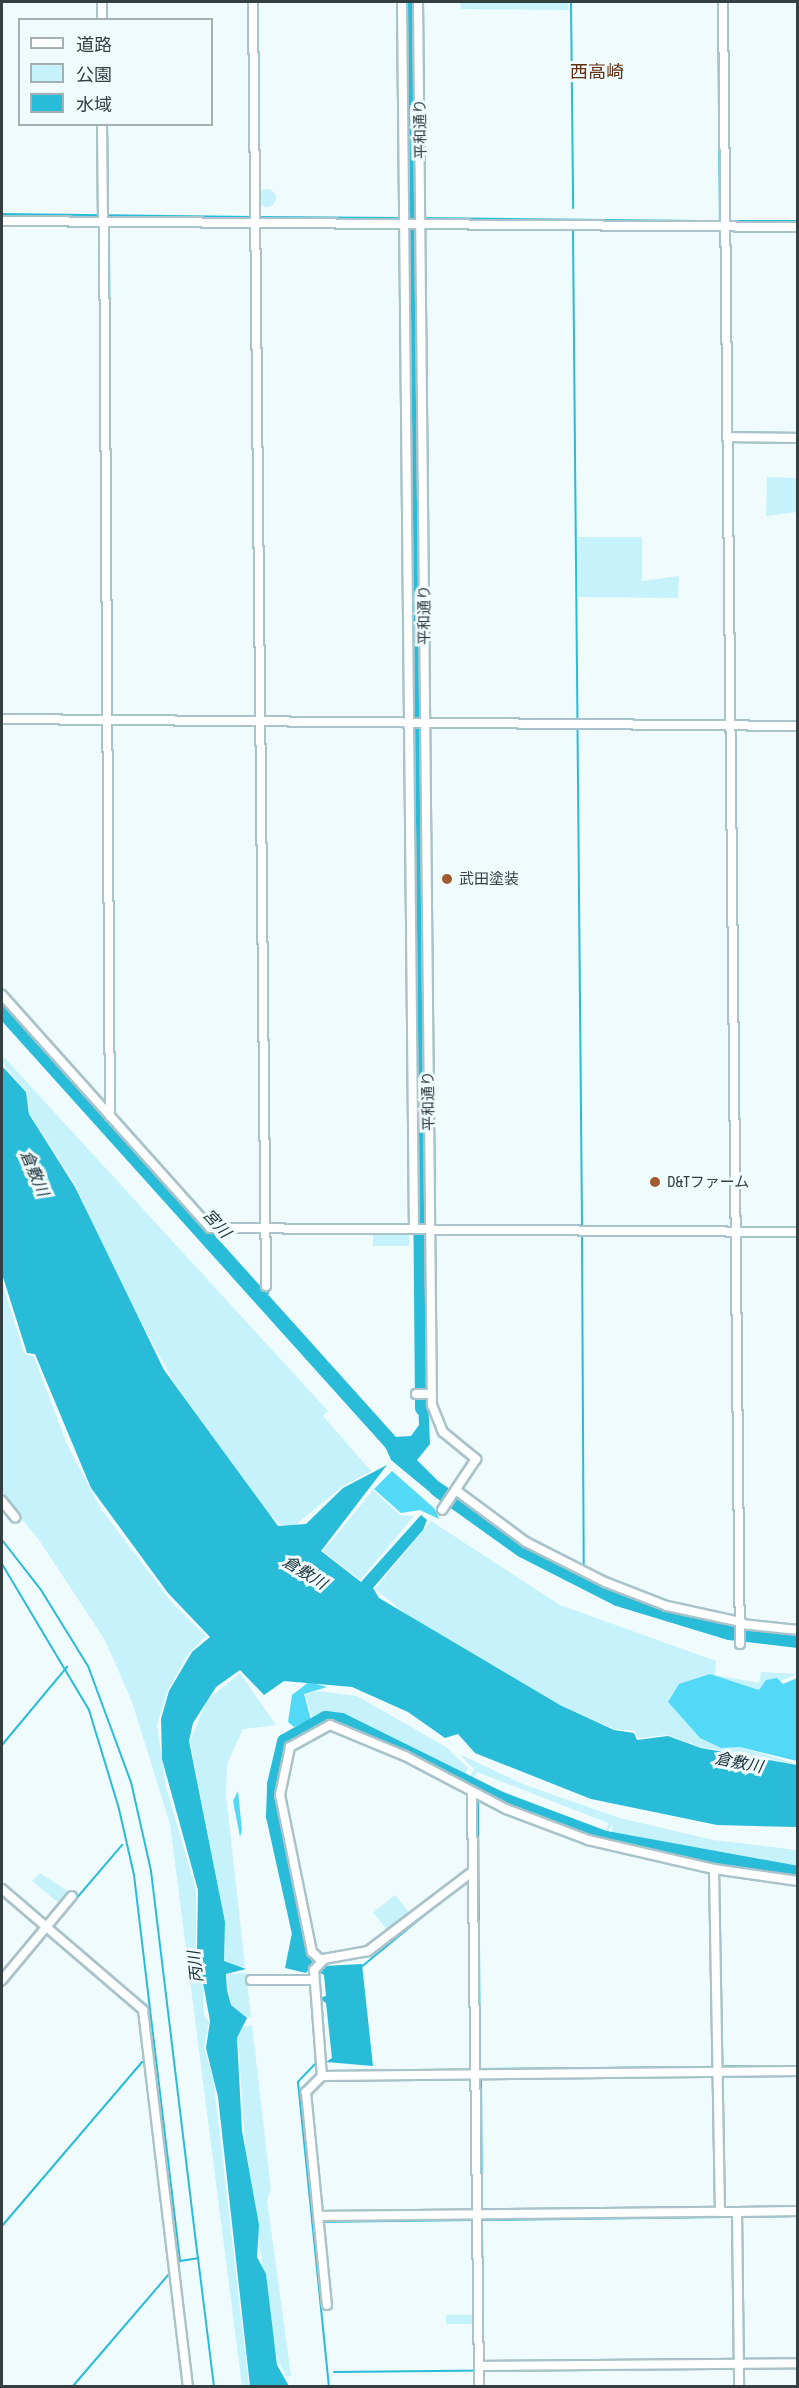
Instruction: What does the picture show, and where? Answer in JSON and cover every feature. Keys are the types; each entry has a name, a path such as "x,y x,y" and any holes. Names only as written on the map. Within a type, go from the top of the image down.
{"street":[{"path":"102,2 102,18"},
{"path":"253,2 263,722 268,1228 266,1286"},
{"path":"402,2 416,1229"},
{"name":"平和通り","path":"418,2 430,1394 439,1428 476,1459 456,1493"},
{"path":"723,2 728,437 727,725 732,1232 740,1643"},
{"path":"102,126 110,720 112,1119"},
{"path":"2,221 255,219 725,223 798,227"},
{"path":"728,437 798,438"},
{"path":"2,719 798,726"},
{"path":"2,995 210,1228 798,1232"},
{"path":"416,1394 430,1394"},
{"path":"443,1508 456,1493 498,1524 584,1572 648,1599 739,1623 798,1630"},
{"path":"2,1502 15,1517"},
{"path":"321,1962 312,1952 280,1811 285,1760 295,1742 319,1728 341,1728 472,1794 588,1840 714,1869 798,1881"},
{"path":"472,1794 481,2368 479,2386"},
{"path":"714,1869 720,2212"},
{"path":"322,2076 312,1980 314,1970 321,1962 368,1951 472,1872"},
{"path":"2,1889 143,2010 188,2386"},
{"path":"2,1980 48,1928 72,1896"},
{"path":"251,1980 312,1980"},
{"path":"327,2305 306,2092 322,2076 476,2075 716,2068 798,2071"},
{"path":"318,2220 720,2212 737,2216 798,2211"},
{"path":"737,2216 739,2386"},
{"path":"481,2368 739,2367 798,2363"}],"green space":[{"path":"460,2 568,2 569,10 461,9"},
{"path":"267,189 273,192 276,198 273,204 267,207 261,204 258,198 261,192"},
{"path":"767,477 797,478 797,512 766,516"},
{"path":"578,537 642,537 642,581 679,576 678,598 578,597"},
{"path":"2,1055 328,1411 323,1416 371,1471 343,1486 294,1526 280,1524 265,1510 174,1382 112,1269 76,1186 30,1114 27,1092 2,1063"},
{"path":"373,1230 409,1230 409,1246 373,1246"},
{"path":"2,1282 24,1353 34,1357 67,1444 101,1509 173,1604 206,1636 188,1654 167,1692 157,1725 166,1787 196,1890 196,1951 202,1965 204,2015 209,2022 204,2048 213,2077 249,2386 242,2386 170,1824 132,1702 105,1640 39,1540 2,1495"},
{"path":"373,1490 400,1515 414,1516 360,1580 323,1551"},
{"path":"431,1521 560,1605 716,1661 715,1675 759,1683 761,1672 797,1674 759,1690 710,1674 668,1702 700,1738 721,1748 740,1747 797,1764 701,1747 668,1735 638,1738 635,1731 614,1729 559,1704 416,1622 375,1589"},
{"path":"240,1673 276,1725 243,1729 227,1764 226,1795 245,1966 239,1967 224,1961 225,1922 190,1741 207,1700"},
{"path":"318,1691 357,1696 446,1747 468,1768 465,1776 347,1718 333,1714 313,1720 305,1694"},
{"path":"459,1754 525,1785 620,1818 713,1840 797,1850 797,1869 611,1835 613,1823 607,1833 553,1811 606,1831 608,1823 477,1772 473,1778 485,1784 470,1778 474,1769"},
{"path":"40,1873 71,1893 61,1905 32,1881"},
{"path":"395,1895 412,1916 390,1934 373,1913"},
{"path":"246,1973 251,2017 244,2018 231,2005 227,1974"},
{"path":"252,2025 271,2190 267,2200 291,2376 287,2377 277,2359 246,2160 238,2038 243,2027"},
{"path":"446,2315 476,2315 476,2324 446,2324"}],"shaded area":[{"path":"392,1471 435,1509 439,1519 420,1510 401,1513 374,1489"},
{"path":"710,1674 759,1690 766,1680 777,1678 783,1684 797,1678 797,1761 740,1747 721,1748 700,1738 668,1702 679,1684"},
{"path":"309,1682 327,1687 304,1694 311,1720 294,1727 288,1722 292,1695"},
{"path":"238,1791 242,1830 240,1837 233,1801"}],"water":[{"name":"倉敷川","path":"2,1066 26,1092 29,1114 75,1187 164,1370 278,1526 306,1524 343,1488 387,1465 321,1551 361,1582 421,1515 427,1520 423,1530 373,1588 379,1598 560,1705 614,1730 634,1733 637,1740 668,1736 701,1748 797,1765 797,1827 717,1825 591,1799 475,1753 458,1734 445,1738 408,1712 352,1687 284,1681 264,1695 240,1670 216,1687 193,1723 189,1741 225,1922 224,1961 246,1969 226,1974 227,1990 231,2005 247,2018 237,2038 242,2131 259,2225 257,2257 266,2274 277,2365 289,2386 250,2386 218,2097 206,2048 210,2021 197,1950 198,1890 162,1759 161,1719 169,1691 192,1652 210,1637 168,1593 91,1488 35,1354 27,1353 2,1274"},
{"path":"428,1397 430,1444 417,1460 451,1494 443,1503 391,1460 385,1446 393,1437 411,1436 419,1425 418,1398"},
{"path":"301,1921 309,1955 324,1966 362,1964 373,2066 326,2062 332,2058 326,2003 319,1998 326,1996 324,1975 311,1967 306,1973 285,1968 294,1923"}],"waterway":[{"path":"410,2 422,1408"},
{"path":"571,2 573,208"},
{"path":"718,2 720,220"},
{"path":"107,126 108,215"},
{"path":"2,214 252,217"},
{"path":"257,217 402,218"},
{"path":"422,218 723,221"},
{"path":"728,221 798,221"},
{"path":"573,231 582,1227"},
{"path":"109,233 113,1118"},
{"path":"721,236 731,1228"},
{"path":"263,656 270,1287 264,1303"},
{"name":"宮川","path":"2,1010 403,1456"},
{"path":"731,1234 736,1618"},
{"path":"582,1236 584,1568"},
{"path":"437,1489 521,1549 617,1598 729,1632 798,1640"},
{"path":"2,1540 41,1590 88,1666 131,1782 151,1871 198,2258"},
{"path":"2,1564 89,1710 119,1809 134,1875 180,2261 198,2258 214,2386"},
{"path":"583,1583 584,1573"},
{"path":"735,1633 736,1624"},
{"path":"2,1745 67,1667"},
{"path":"301,1942 273,1816 274,1784 284,1741 325,1718 341,1720 501,1799 605,1838 798,1873"},
{"path":"467,1794 467,1803"},
{"path":"478,1801 480,2070"},
{"path":"52,1927 122,1845"},
{"path":"360,1968 466,1881"},
{"path":"2,1987 48,1931"},
{"path":"318,2061 298,2082 329,2386"},
{"path":"2,2226 142,2062"},
{"path":"721,2066 798,2066"},
{"path":"481,2069 715,2067"},
{"path":"481,2078 482,2207"},
{"path":"480,2220 798,2216"},
{"path":"312,2222 474,2220"},
{"path":"482,2220 483,2363"},
{"path":"73,2386 169,2274"},
{"path":"741,2368 798,2367"},
{"path":"334,2372 736,2368"},
{"path":"484,2371 484,2386"}],"place":[{"name":"武田塗装","path":"447,879"},
{"name":"D&Tファーム","path":"655,1182"}],"district":[{"name":"西高崎","path":"597,72"}],"water label":[{"name":"丙川","path":"195,1967"}]}
